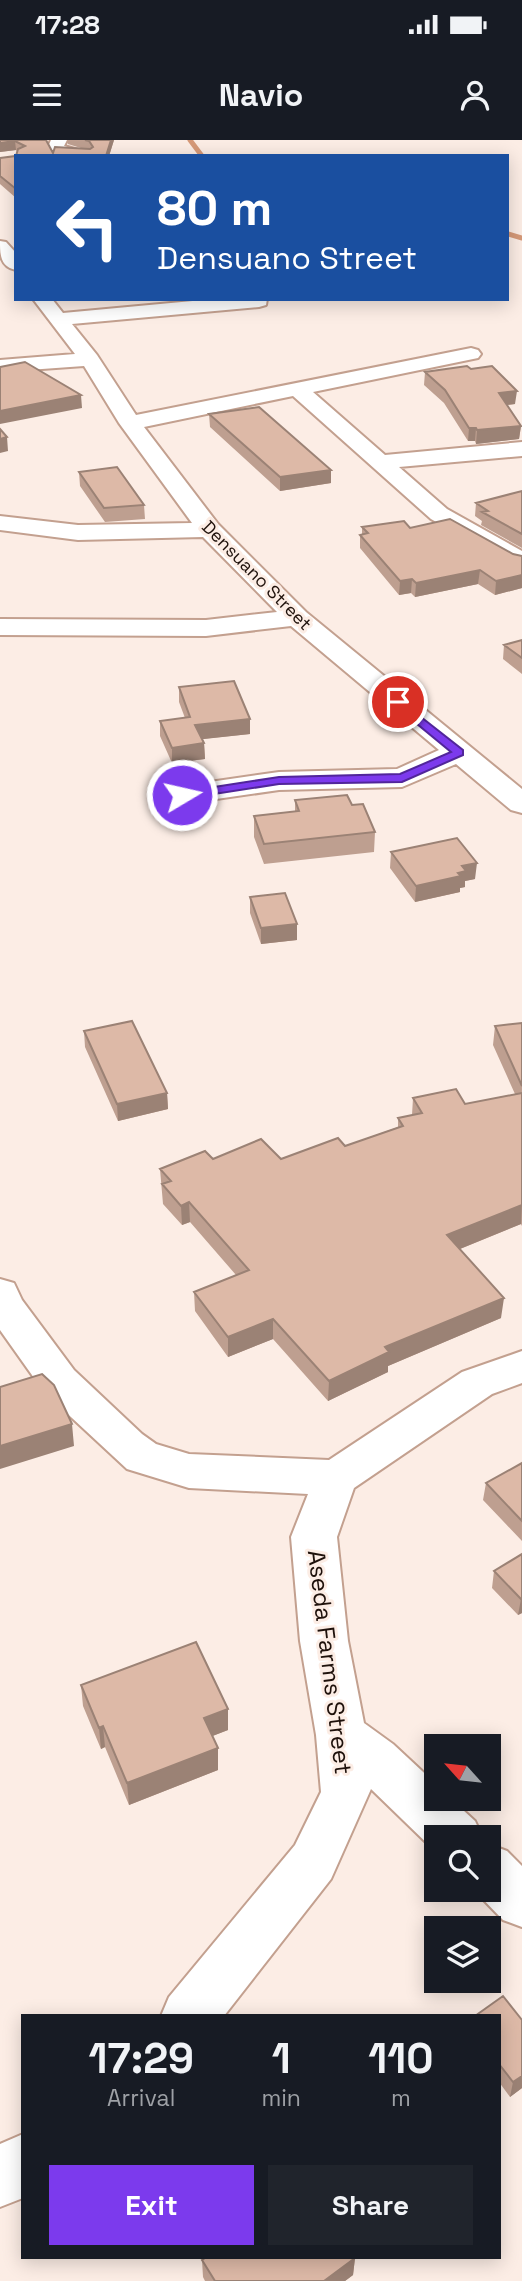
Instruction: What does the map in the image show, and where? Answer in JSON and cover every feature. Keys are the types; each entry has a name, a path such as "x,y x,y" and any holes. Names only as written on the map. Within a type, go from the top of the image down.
{"street":[{"path":"36,154 57,145 78,154"},
{"name":"Densuano Street","path":"44,301 90,359 130,423 209,529 297,618 522,804"},
{"path":"57,319 259,301"},
{"path":"130,423 471,354"},
{"path":"0,366 90,359"},
{"path":"296,389 439,514 522,561"},
{"path":"380,462 522,449"},
{"path":"0,523 43,532 127,535 209,529"},
{"path":"0,627 206,628 297,618"},
{"path":"182,795 279,781 402,778 459,752"},
{"path":"1,1301 59,1381 127,1446 142,1457 188,1471 335,1478 477,1383 522,1366"},
{"name":"Aseda Farms Street","path":"191,2014 313,1862 346,1793 341,1735 324,1641 314,1537 335,1478"},
{"path":"341,1735 375,1760 443,1825"},
{"path":"501,1881 522,1902"},
{"path":"0,2178 21,2164"}],"building":[{"path":"0,140 46,140 53,153 55,147 93,147 85,140 111,140 107,154 17,154 18,149 25,146 15,141 0,143"},
{"path":"14,156 14,187 0,176 0,158"},
{"path":"25,362 81,395 0,411 0,367"},
{"path":"467,366 471,369 492,366 517,391 499,393 521,426 477,430 469,428 445,390 425,372"},
{"path":"259,407 331,470 280,477 209,414"},
{"path":"0,429 7,437 0,439"},
{"path":"117,467 144,505 104,508 79,472"},
{"path":"522,491 522,534 482,512 488,511 476,503"},
{"path":"450,519 513,554 522,556 522,575 496,581 480,570 416,583 412,579 400,581 360,535 368,533 362,527 404,521 410,528"},
{"path":"522,640 522,658 504,645"},
{"path":"234,681 250,719 195,725 204,743 172,748 160,721 190,717 179,687"},
{"path":"347,795 352,805 363,804 375,832 264,844 254,816 299,811 295,800"},
{"path":"457,838 477,863 462,866 466,871 458,873 461,876 416,886 391,852"},
{"path":"285,893 297,924 261,928 250,897"},
{"path":"132,1021 167,1093 117,1104 84,1031"},
{"path":"522,1023 522,1086 495,1026"},
{"path":"456,1089 465,1104 522,1093 522,1205 447,1235 504,1298 385,1347 389,1352 329,1381 273,1319 228,1337 194,1292 249,1270 189,1202 181,1206 162,1184 171,1181 160,1169 205,1151 213,1159 261,1139 281,1159 338,1138 345,1146 403,1126 398,1118 422,1113 413,1098"},
{"path":"42,1374 54,1385 72,1424 0,1446 0,1387"},
{"path":"522,1463 522,1521 486,1483"},
{"path":"522,1554 522,1598 521,1599 494,1571"},
{"path":"196,1642 228,1709 204,1718 218,1748 127,1783 103,1726 99,1728 81,1685"},
{"path":"503,1996 522,2020 522,2076 513,2082 501,2067 501,2014 478,2014"},
{"path":"354,2259 324,2281 215,2281 202,2260"}],"waterway":[{"path":"190,140 200,154"},
{"path":"509,234 522,238"}],"route":[{"path":"182,795 279,781 402,778 459,752 398,702"}]}
